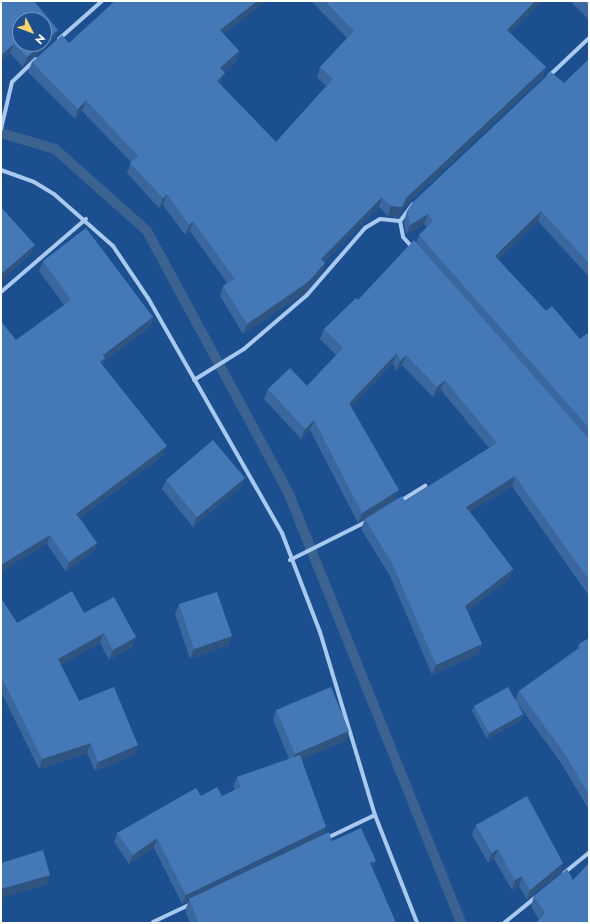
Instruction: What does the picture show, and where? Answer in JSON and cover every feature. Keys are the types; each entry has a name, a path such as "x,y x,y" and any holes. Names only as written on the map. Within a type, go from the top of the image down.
{"street":[{"path":"56,41 102,1"},
{"path":"543,82 589,38"},
{"path":"1,129 12,82 39,56"},
{"path":"1,170 34,182 86,219 113,246 132,272 282,533 290,560 320,632 375,815 416,923"},
{"path":"416,201 400,221 403,237 419,255"},
{"path":"1,292 86,219"},
{"path":"194,380 244,349 307,295 366,228 380,219 400,221"},
{"path":"391,506 425,486"},
{"path":"290,560 358,527 371,519"},
{"path":"318,842 375,815"},
{"path":"561,876 589,853"},
{"path":"504,923 544,890"},
{"path":"153,922 196,901"}],"building":[{"path":"1,1 34,1 43,12 12,12 12,46 1,55"},
{"path":"115,1 257,1 220,30 239,51 220,68 225,73 217,81 276,142 333,79 320,67 354,31 325,1 535,1 507,30 546,67 406,198 402,207 391,206 382,197 321,259 325,263 308,282 247,324 223,286 235,279 193,221 189,225 167,194 163,198 130,163 138,156 86,100 78,109 32,62 43,52 52,52 52,44 62,35 69,43"},
{"path":"584,1 589,1 589,6"},
{"path":"52,23 58,30 52,35"},
{"path":"22,52 33,52 27,57"},
{"path":"589,59 589,263 541,211 495,256 546,311 552,306 580,339 589,332 589,428 419,235 433,221 428,214 410,225 407,211 412,203 551,72 564,83"},
{"path":"1,207 35,245 1,274"},
{"path":"86,228 153,317 103,355 105,358 100,362 167,446 76,514 97,543 69,562 50,535 1,565 1,321 16,340 71,300 43,261"},
{"path":"414,240 589,439 589,580 515,476 466,507 513,569 465,606 482,644 436,665 393,565 365,519 402,496 405,501 497,443 445,380 437,387 406,355 400,361 397,353 349,403 399,490 362,513 314,420 305,429 268,389 290,368 307,386 343,348 324,329 356,298 358,300"},
{"path":"213,440 245,478 197,517 166,480"},
{"path":"72,591 84,613 114,597 136,637 113,650 104,633 58,659 79,701 114,687 138,745 98,762 91,743 42,759 1,676 1,598 17,623"},
{"path":"217,592 232,636 194,649 179,604"},
{"path":"589,638 589,794 564,753 519,691 581,647 579,644"},
{"path":"331,687 349,731 295,754 276,710"},
{"path":"508,687 523,714 489,733 474,706"},
{"path":"300,755 326,827 186,895 157,838 133,855 117,833 196,788 201,796 217,787 222,796 241,787 237,777"},
{"path":"527,796 563,863 530,890 522,876 515,880 498,849 492,853 476,825"},
{"path":"361,828 376,861 370,863 396,923 199,923 189,899 329,832 332,841"},
{"path":"43,850 50,875 1,889 1,863"},
{"path":"589,863 589,923 536,923 545,913 534,896 567,869 573,880"}],"waterway":[{"path":"1,133 55,149 147,231 288,492 461,923"}]}
